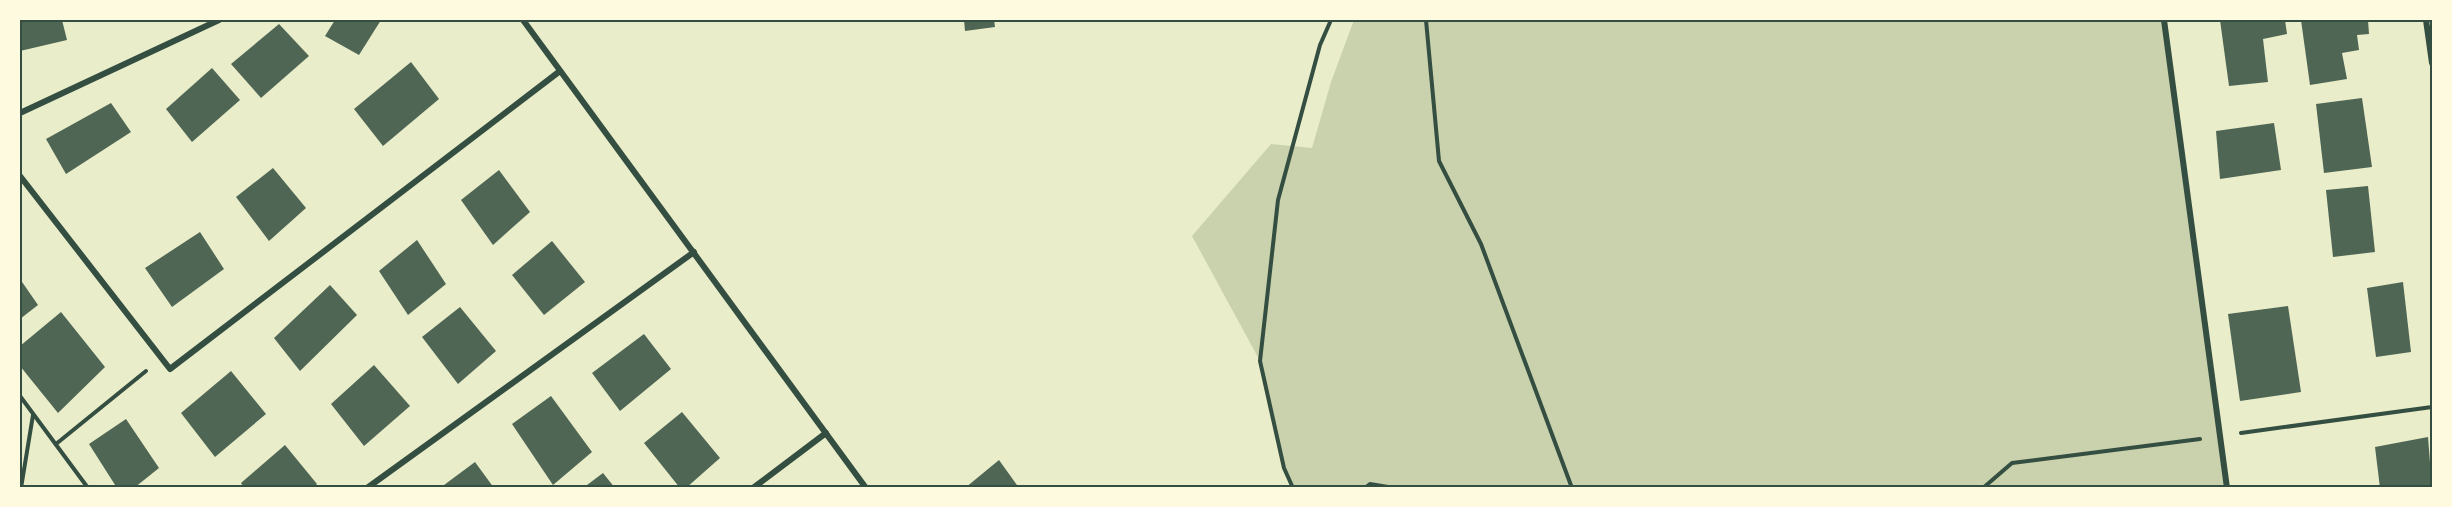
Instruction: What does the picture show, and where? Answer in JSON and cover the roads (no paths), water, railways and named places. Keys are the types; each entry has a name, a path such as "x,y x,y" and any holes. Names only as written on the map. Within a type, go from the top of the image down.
{"street":[{"path":"20,113 219,20"},
{"path":"523,20 866,488"},
{"path":"2164,20 2227,488"},
{"path":"2426,20 2433,63"},
{"path":"20,176 170,369 560,71"},
{"path":"367,488 694,252"},
{"path":"753,488 826,433"}]}
